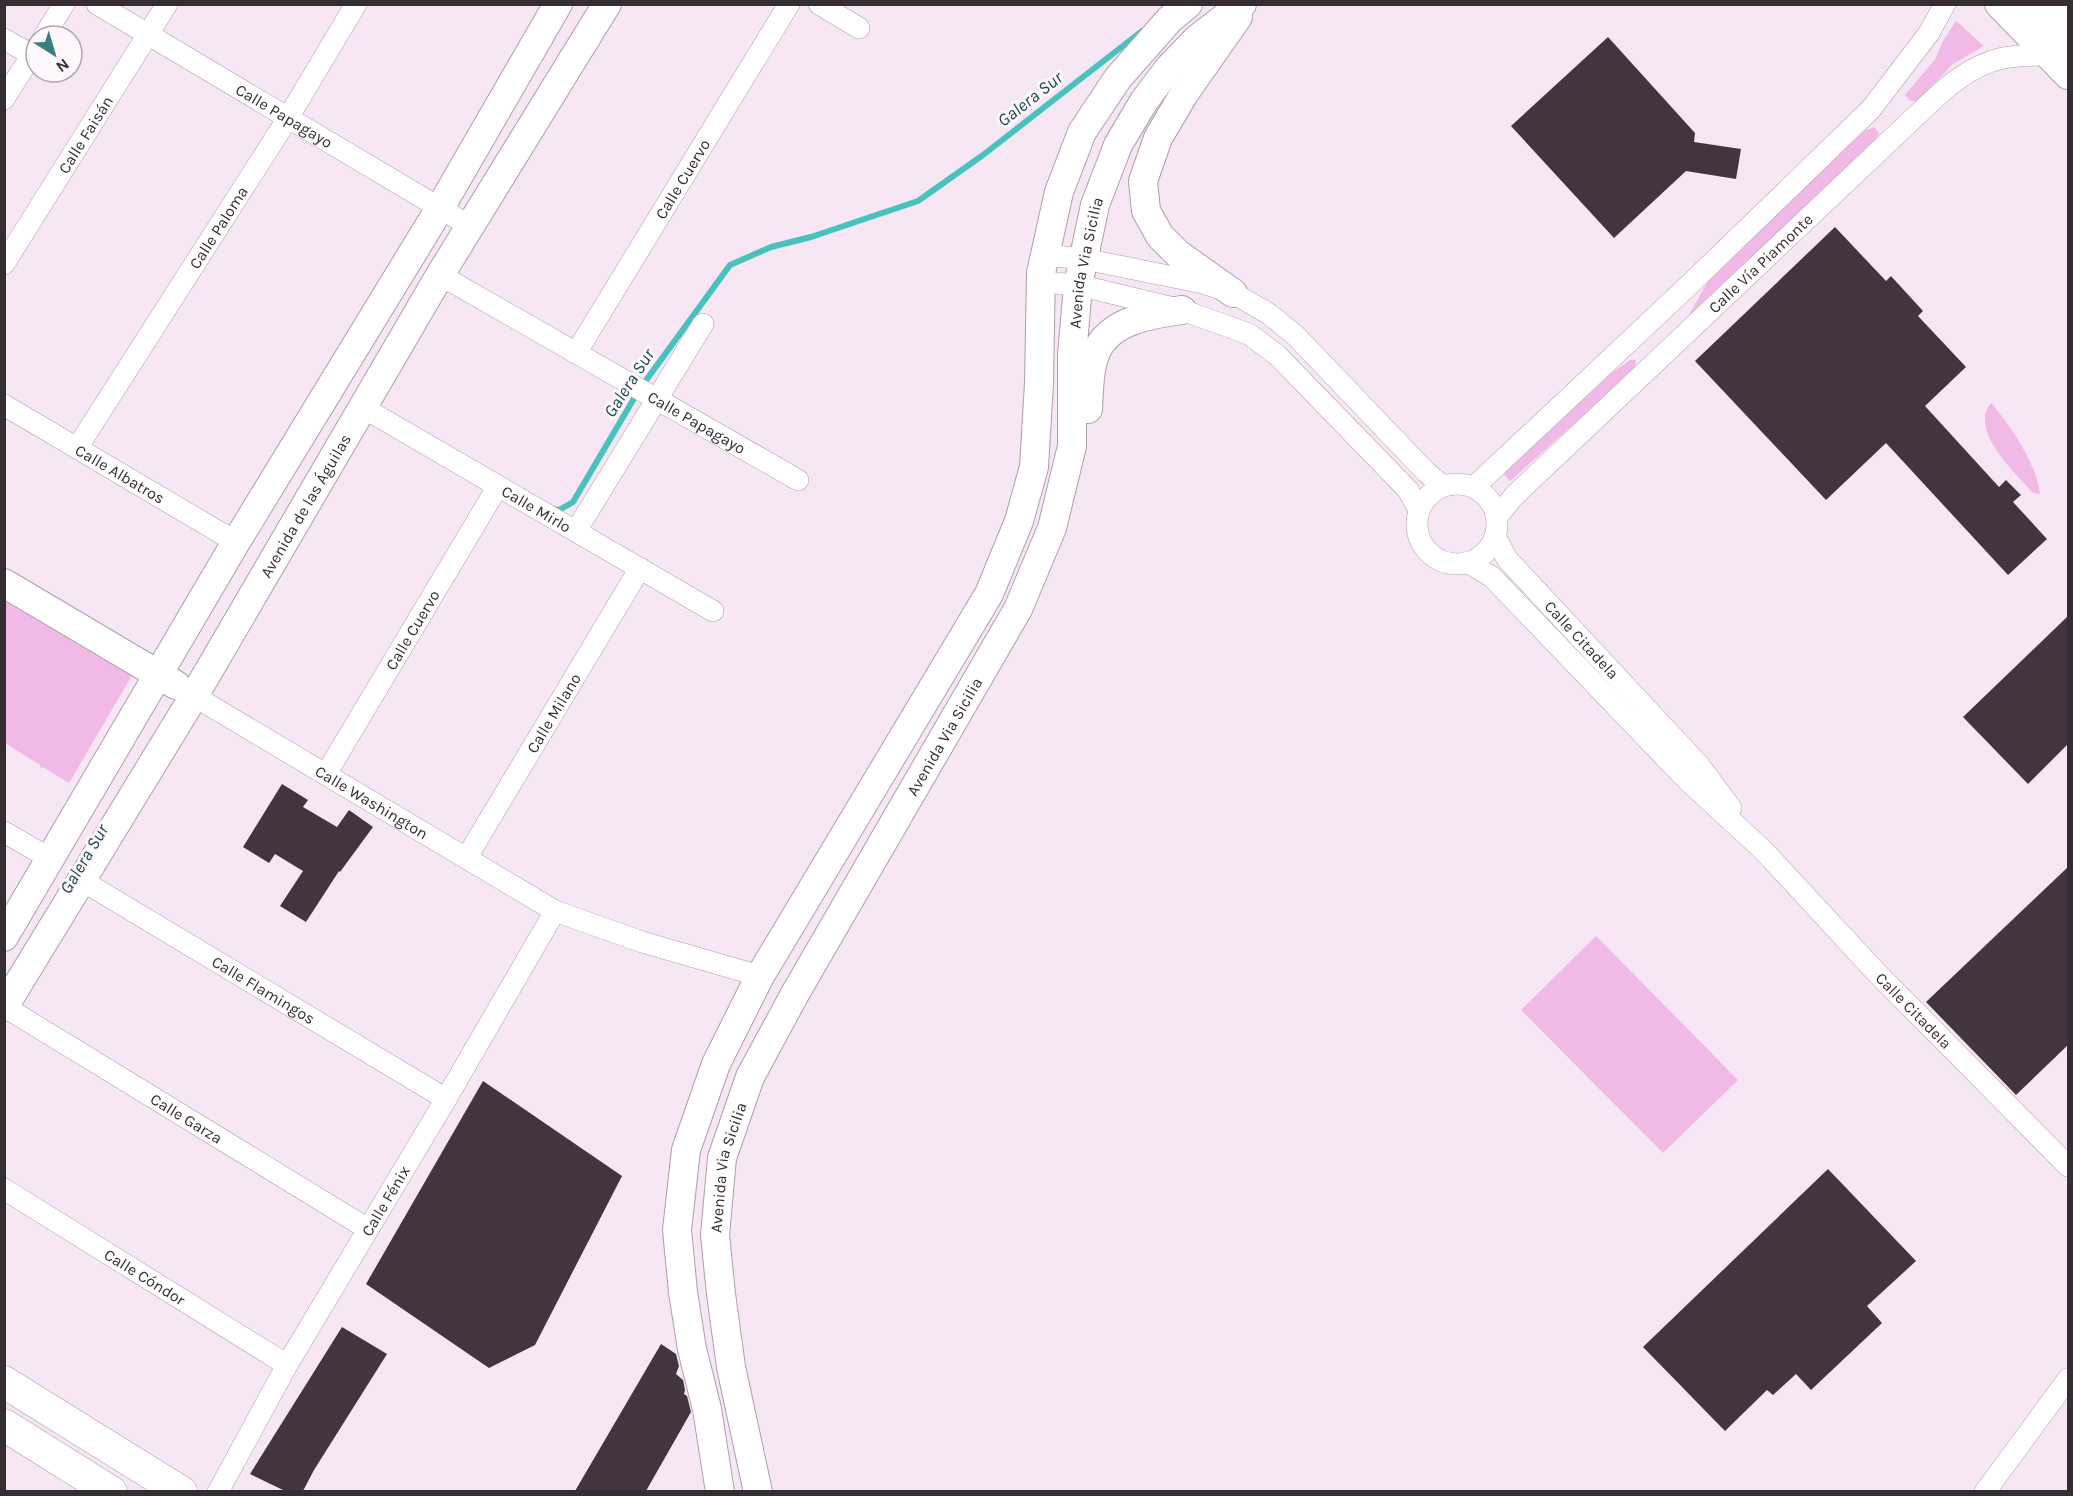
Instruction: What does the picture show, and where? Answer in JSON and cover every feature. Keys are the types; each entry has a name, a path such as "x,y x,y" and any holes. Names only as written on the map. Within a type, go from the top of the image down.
{"highway":[{"path":"2024,4 2062,60"},
{"path":"2045,4 2068,29"},
{"path":"2061,4 2068,13"}],"main road":[{"path":"4,1382 181,1491"},
{"path":"4,1425 111,1491"}],"street":[{"path":"52,24 64,4"},
{"name":"Calle Papagayo","path":"97,4 470,226"},
{"name":"Calle Faisán","path":"4,264 167,4"},
{"name":"Calle Paloma","path":"77,448 288,118 356,4"},
{"path":"4,937 160,675 236,542 440,208 558,4"},
{"name":"Avenida de las Águilas","path":"5,1007 194,696 440,275 607,4"},
{"name":"Calle Cuervo","path":"576,353 789,4"},
{"path":"819,4 859,28"},
{"name":"Avenida Via Sicilia","path":"720,1491 707,1409 692,1349 683,1292 677,1230 686,1150 716,1064 760,976 989,594 1019,521 1034,467 1043,269 1059,192 1082,132 1118,78 1170,19 1188,4"},
{"path":"1244,4 1225,39 1184,94 1158,138 1143,181 1146,211 1160,236 1178,254 1233,293 1269,314 1296,336 1426,472 1443,486"},
{"name":"Avenida Via Sicilia","path":"758,1491 731,1367 721,1294 715,1235 722,1158 750,1077 796,992 1018,609 1052,528 1072,446 1072,356 1081,272 1095,205 1118,145 1144,101 1169,68 1197,39 1244,4"},
{"name":"Calle Vía Piamonte","path":"1474,488 1871,109 1929,33 1945,4"},
{"path":"1999,4 2062,60"},
{"path":"4,39 24,48"},
{"name":"Calle Vía Piamonte","path":"1496,527 1514,496 1961,76 1981,65 2002,58 2062,60"},
{"path":"4,99 24,68"},
{"path":"1043,269 1203,283 1233,293"},
{"path":"1081,272 1249,334 1277,355 1408,490 1419,510"},
{"name":"Calle Papagayo","path":"440,275 798,480"},
{"path":"1061,489 1078,472 1087,453 1089,386 1096,351 1118,327 1149,314 1182,310"},
{"path":"576,531 703,324"},
{"name":"Calle Albatros","path":"4,405 236,542"},
{"name":"Calle Mirlo","path":"362,407 713,611"},
{"path":"1464,484 1474,488 1485,495 1492,505 1496,527 1489,548 1469,563 1457,565 1434,558 1419,540 1416,528 1419,510 1424,500 1443,486 1464,484"},
{"name":"Calle Cuervo","path":"326,774 498,486"},
{"name":"Calle Citadela","path":"1496,527 1507,559 1699,765 1764,851"},
{"name":"Calle Citadela","path":"1469,563 1492,577 1685,778 1764,851 1874,970 2068,1166"},
{"name":"Calle Milano","path":"467,857 640,568"},
{"name":"Calle Washington","path":"4,583 555,911 642,942 760,976"},
{"path":"4,832 51,859"},
{"name":"Calle Flamingos","path":"81,880 446,1099"},
{"name":"Calle Fénix","path":"218,1491 287,1365 555,911"},
{"name":"Calle Garza","path":"5,1007 368,1229"},
{"name":"Calle Cóndor","path":"4,1190 287,1365"},
{"path":"1985,1491 2068,1379"}],"shaded area":[{"path":"1956,21 1984,46 1953,64 1917,101 1910,101 1905,95 1936,58 1943,41"},
{"path":"1874,127 1879,133 1873,144 1689,315 1708,281 1819,168 1864,131"},
{"path":"1630,360 1636,360 1635,370 1510,481 1504,474 1505,470 1612,373"},
{"path":"1991,403 2006,422 2028,458 2038,482 2040,494 2033,493 2006,463 1990,439 1985,426 1986,414"},
{"path":"4,596 134,672 69,783 43,767 41,768 40,765 5,743"},
{"path":"1596,936 1738,1080 1663,1153 1521,1010"}],"building":[{"path":"1608,37 1695,133 1694,142 1741,149 1736,179 1686,171 1614,238 1511,126"},
{"path":"1835,227 1886,281 1891,276 1923,311 1918,316 1966,367 1925,406 1999,487 2006,480 2021,495 2013,502 2047,539 2008,575 1886,443 1826,500 1695,361"},
{"path":"2068,616 2068,744 2028,784 1963,717"},
{"path":"282,784 308,800 303,807 337,827 349,810 373,827 339,871 306,922 280,906 303,871 275,854 269,863 243,847"},
{"path":"2068,867 2068,1045 2016,1095 1926,1002"},
{"path":"483,1081 622,1176 535,1345 489,1368 366,1284"},
{"path":"1828,1169 1916,1261 1867,1306 1882,1323 1811,1390 1796,1374 1773,1395 1767,1390 1725,1431 1643,1347"},
{"path":"342,1327 387,1354 303,1491 285,1491 250,1474"},
{"path":"661,1344 676,1354 679,1366 676,1374 683,1380 684,1394 687,1396 691,1412 646,1491 575,1491"}],"waterway":[{"name":"Galera Sur","path":"553,509 559,510 573,502 639,390 730,265 771,247 811,237 918,201 983,155 1142,31"}]}
